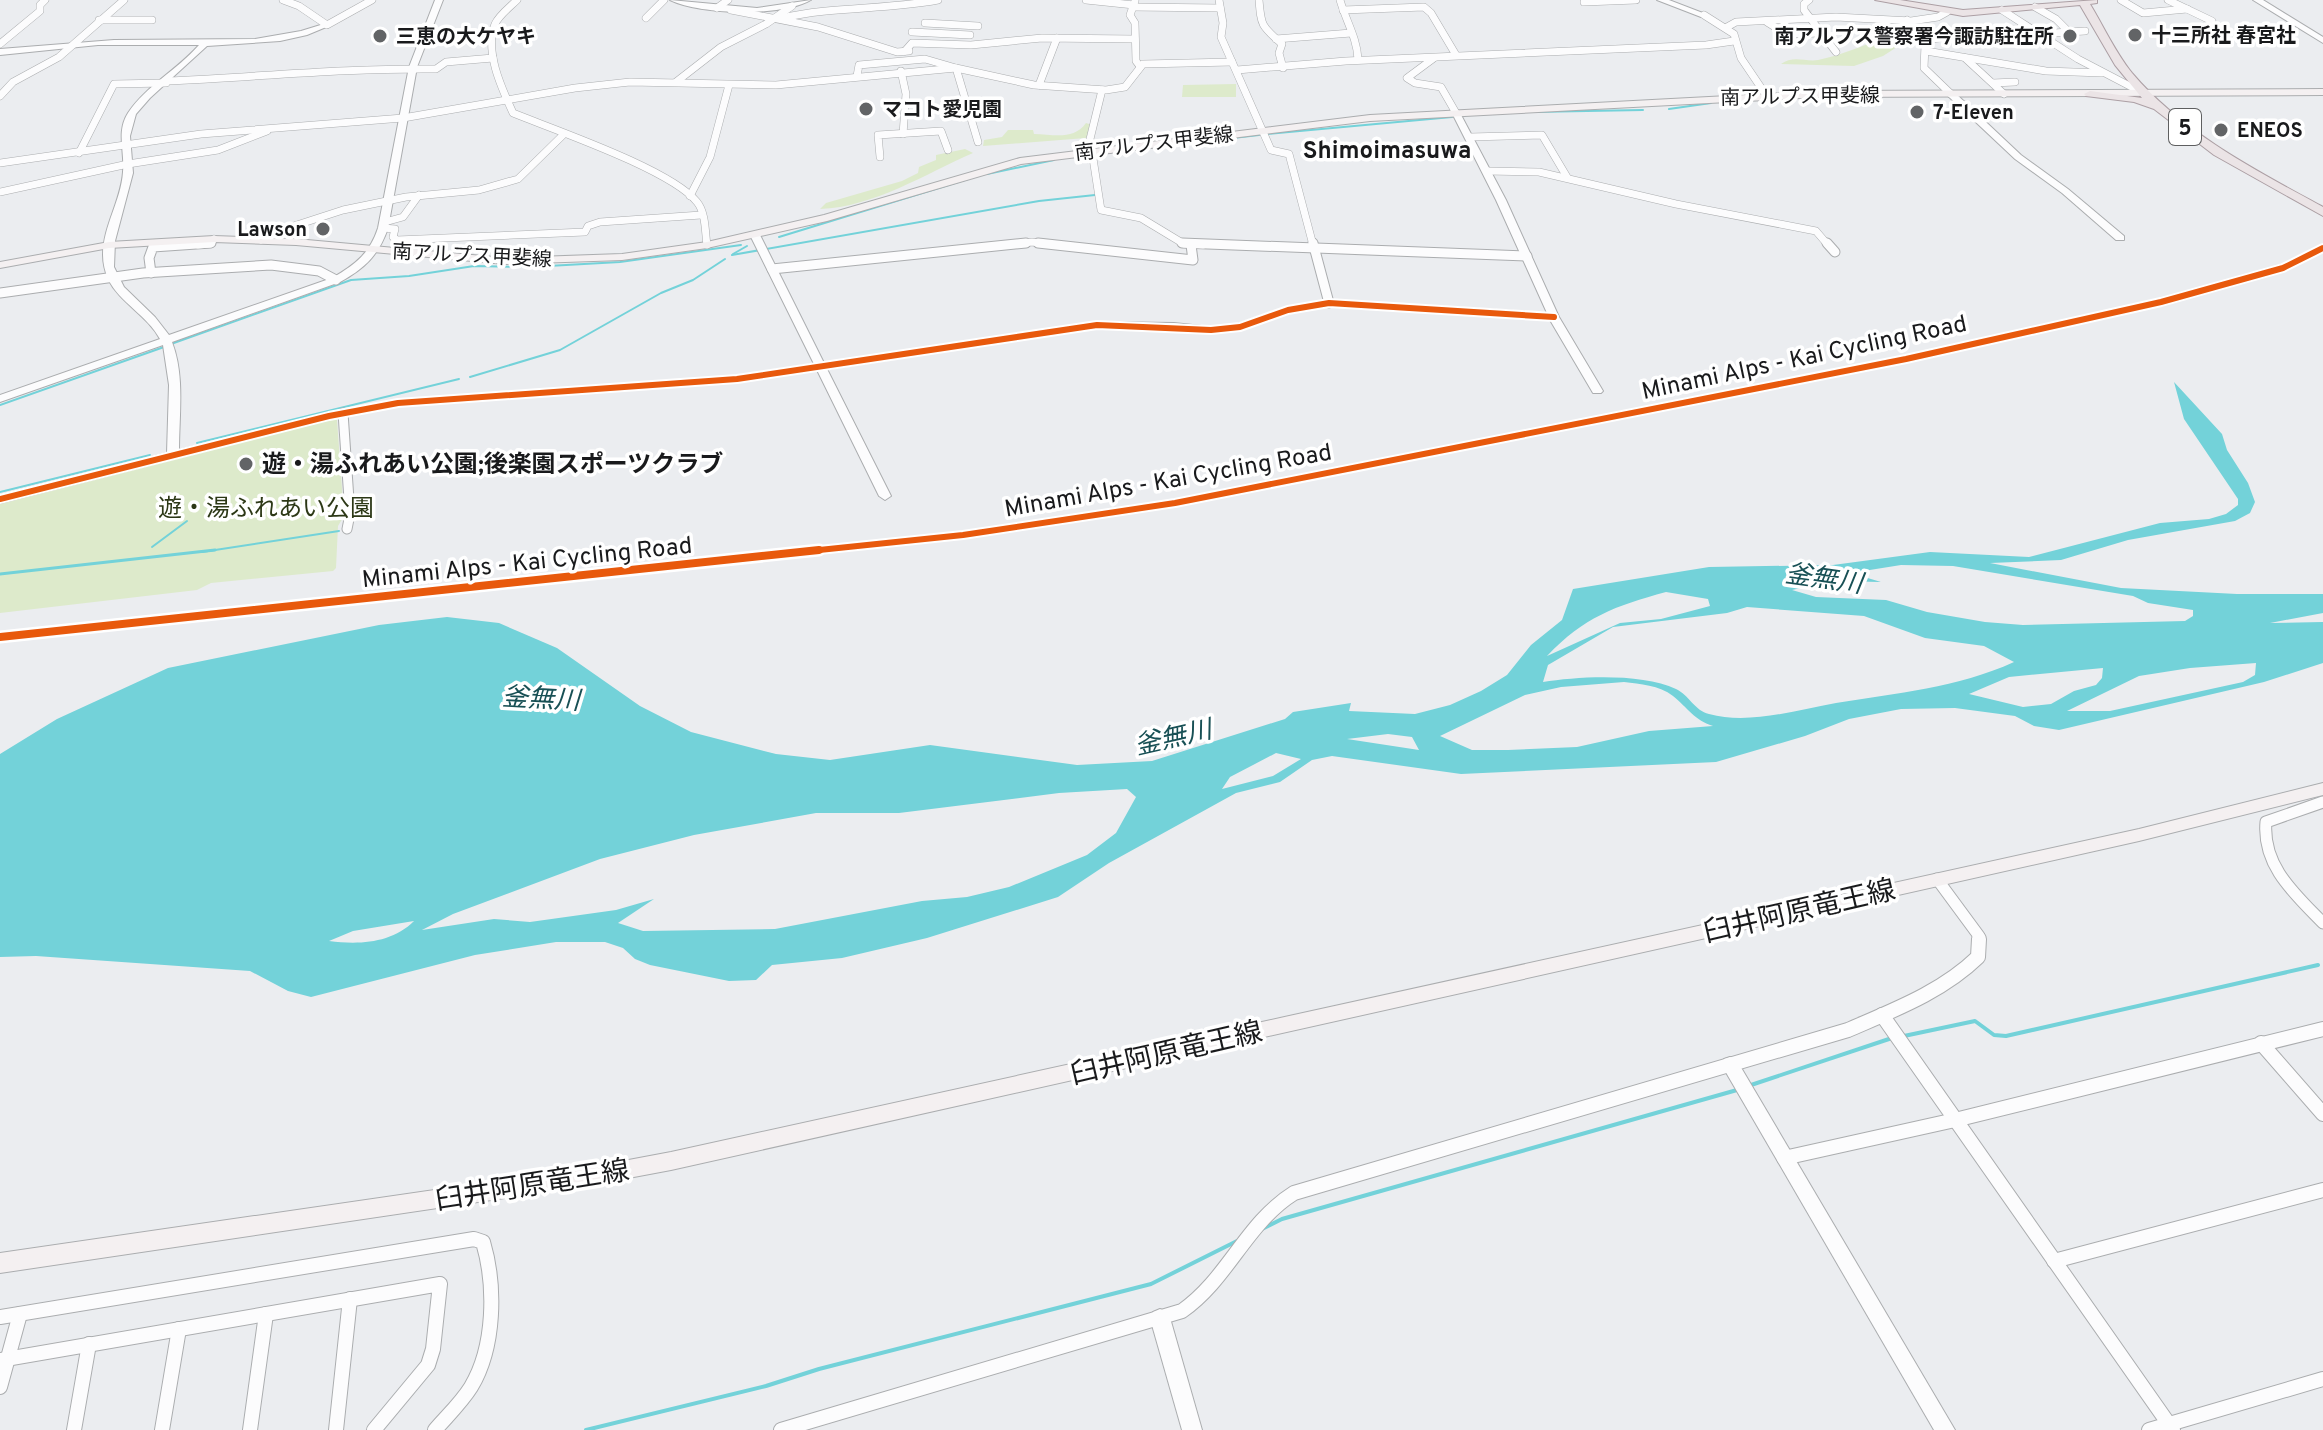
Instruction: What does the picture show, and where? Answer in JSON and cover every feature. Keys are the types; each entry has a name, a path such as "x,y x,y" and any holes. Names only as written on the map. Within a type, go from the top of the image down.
{"main road":[{"name":"5","path":"1886,0 1947,12 2090,1 2120,63 2195,135 2322,209"},
{"name":"南アルプス甲斐線","path":"0,265 109,245 214,239 261,240 469,259 548,261 622,257 707,245 827,218 1001,165 1260,130 1456,113 1766,95 2323,92"},
{"path":"2090,94 2144,102 2195,135"},
{"name":"5","path":"2151,94 2232,154 2322,209"},
{"name":"臼井阿原竜王線","path":"0,1263 586,1177 671,1161 2139,835 2323,789"}],"street":[{"path":"0,44 40,11 40,5 45,0"},
{"path":"0,96 13,82 59,57 124,0"},
{"path":"283,0 299,6 327,25"},
{"path":"0,52 71,45 279,39 327,25 372,0"},
{"path":"0,399 336,280 367,261 377,250 384,225 413,67 439,0"},
{"path":"517,0 495,24 493,58 513,113 644,169 690,196 698,203 707,245"},
{"path":"646,18 664,0"},
{"path":"674,0 818,27 897,52 938,50"},
{"path":"717,8 728,0"},
{"path":"731,10 762,10 792,6 807,0"},
{"path":"676,82 725,45 777,19 820,9 887,9 938,0"},
{"path":"1086,0 1133,4 1219,4 1221,37 1260,130 1271,150 1289,154 1317,249 1329,303"},
{"path":"1259,0 1257,9 1262,27 1282,44 1279,53 1283,68"},
{"path":"1340,0 1351,33 1357,41 1358,59"},
{"path":"1584,2 1636,0"},
{"path":"1661,0 1727,27 1734,34 1743,61 1766,95"},
{"path":"1809,0 1804,4 1804,10 1836,52"},
{"path":"2121,0 2143,13 2187,9"},
{"path":"2168,0 2212,21"},
{"path":"2257,0 2323,41"},
{"path":"857,76 859,65 925,59 1039,85 1102,90 1125,87 1139,65 1135,23 1130,15 1133,4"},
{"path":"777,19 792,6"},
{"path":"1343,10 1424,7 1456,55"},
{"path":"2000,7 2102,73 2151,94"},
{"path":"2035,7 2056,19 2069,32"},
{"path":"1727,27 1736,22 1839,17 1907,20 1940,17 1947,12"},
{"path":"962,45 985,17"},
{"path":"98,20 152,20"},
{"path":"1907,20 1926,51 1924,68 2018,157 2065,191 2120,238"},
{"path":"1767,22 1775,31 1795,35 1823,33"},
{"path":"925,23 978,26"},
{"path":"936,34 942,24"},
{"path":"1922,40 2029,28"},
{"path":"2038,34 2085,31"},
{"path":"912,32 970,35"},
{"path":"1276,39 1351,33"},
{"path":"920,70 921,62 947,44 952,35"},
{"path":"905,51 912,43 962,45 1057,38 1135,39"},
{"path":"1039,85 1057,38"},
{"path":"1237,70 1358,59 1382,61 1456,55 1591,51 1734,41"},
{"path":"173,454 173,371 167,340 112,277 108,263 109,245 128,178 125,127 133,112 206,42"},
{"path":"1926,51 2046,71 2102,73"},
{"path":"1436,57 1407,78 1415,83 1441,87 1487,171 1554,317 1597,391"},
{"path":"1965,57 2004,94"},
{"path":"79,153 86,133 114,84 413,67 436,69 446,62 493,58"},
{"path":"1139,65 1232,62"},
{"path":"0,163 126,148 201,134 403,118 575,88 630,82 776,85 956,68"},
{"path":"956,68 978,142"},
{"path":"901,71 908,88 903,110 903,134"},
{"path":"1993,83 2015,82"},
{"path":"690,196 702,179 710,159 729,85"},
{"path":"1102,90 1090,139 1101,210 1141,218 1172,238 1191,245 1527,256"},
{"path":"0,192 247,143 269,130"},
{"path":"880,157 878,135 941,131 948,150"},
{"path":"261,240 269,234 343,210 419,195 479,190 518,179 564,134"},
{"path":"1470,137 1542,135 1567,177"},
{"path":"1487,171 1521,169 1567,177 1676,204 1816,231 1835,252"},
{"path":"384,225 403,217 419,195"},
{"path":"384,225 395,229 393,237 397,240 482,239 585,232 588,226 600,222 701,215"},
{"path":"755,235 819,367 846,412 885,496"},
{"path":"151,273 149,258 153,247 210,244 214,239"},
{"path":"772,269 1032,242 1193,260 1191,245"},
{"path":"0,293 112,277 271,265 319,271 336,280"},
{"path":"0,499 343,413 430,400 689,384 1097,325 1211,330 1240,327 1288,310 1329,303 1554,317"},
{"path":"343,413 350,514 347,529"},
{"path":"2323,802 2266,822 2263,832 2272,863 2284,883 2323,923"},
{"path":"781,1430 1160,1318 1201,1301 1264,1215 1279,1200 1294,1193 1848,1030 1882,1015 1959,974 1978,957 1979,936 1937,879"},
{"path":"1882,1015 2170,1427"},
{"path":"1784,1158 1955,1120 2323,1029"},
{"path":"2261,1043 2323,1114"},
{"path":"1730,1064 1945,1430"},
{"path":"2054,1261 2323,1190"},
{"path":"0,1317 474,1239 483,1242 490,1260 488,1334 473,1382 435,1430"},
{"path":"4,1359 440,1284 433,1349 428,1365 374,1430"},
{"path":"336,1430 350,1299"},
{"path":"0,1387 4,1359 20,1314"},
{"path":"250,1430 266,1314"},
{"path":"1160,1318 1192,1430"},
{"path":"162,1430 179,1329"},
{"path":"74,1430 89,1344"},
{"path":"2149,1430 2170,1427 2323,1379"}],"green space":[{"path":"1893,28 1911,29 1919,43 1897,47 1883,56 1854,66 1781,64 1790,60 1818,60 1837,55 1892,36 1890,32"},
{"path":"1236,84 1236,97 1182,97 1183,85"},
{"path":"1086,123 1092,125 1086,138 983,146 984,140 1002,137 1008,130 1062,135 1081,129"},
{"path":"965,149 973,153 899,188 860,202 820,209 826,203 902,181 918,173 919,167 936,160 936,155"},
{"name":"遊・湯ふれあい公園","path":"337,420 344,516 338,526 336,568 333,571 211,583 197,590 0,613 0,502"}],"water":[{"name":"釜無川","path":"2174,382 2222,434 2227,450 2248,483 2255,502 2250,513 2235,521 2128,540 2061,560 1990,563 2121,588 2237,594 2323,594 2323,613 2270,623 2323,622 2323,663 2264,682 2059,730 2034,726 2015,716 1955,708 1901,709 1849,719 1805,736 1716,762 1461,774 1332,756 1312,760 1280,782 1236,793 1109,863 1058,897 927,938 842,958 772,965 756,980 729,981 650,965 635,959 623,948 605,942 556,942 475,955 311,997 288,991 250,971 36,956 0,957 0,754 57,719 168,668 379,625 447,617 499,623 557,648 640,706 691,732 776,754 830,760 930,745 1077,765 1152,761 1285,719 1293,712 1351,703 1349,711 1415,714 1450,705 1507,675 1531,645 1562,620 1573,589 1709,567 1833,565 1930,552 2029,557 2160,523 2209,519 2226,514 2238,505 2238,499 2184,419","holes":["1901,565 1953,566 2133,596 2148,603 2193,610 2193,616 2185,621 2023,625 1927,612 1886,600 1816,597 1792,590 1832,581 1881,582 1851,573","1666,592 1708,599 1710,606 1661,619 1620,623 1547,656 1587,622 1631,602","1747,607 1864,616 1925,638 1984,646 2014,662 1971,678 1926,688 1740,718 1704,712 1676,689 1646,680 1592,677 1543,682 1548,665 1613,627 1727,613","2256,663 2255,675 2243,682 2110,711 2067,711 2139,676","2103,668 2102,678 2096,685 2074,691 2051,704 2023,707 1969,694 2009,677","1624,682 1643,684 1668,692 1696,717 1713,726 1649,731 1577,747 1508,750 1472,750 1440,736 1525,695 1561,687","1388,734 1412,737 1419,750 1347,739","1276,753 1301,759 1273,776 1222,789 1230,777","1127,789 1136,797 1116,833 1087,855 1009,887 967,897 922,901 775,929 643,931 618,923 654,899 616,910 530,922 494,919 422,930 453,914 600,859 694,835 816,813 899,813 1059,793","414,921 386,938 329,941 353,931"]}],"waterway":[{"path":"1669,109 1711,103"},
{"path":"1531,112 1643,110"},
{"path":"1267,134 1452,117"},
{"path":"1207,141 1259,135"},
{"path":"987,174 1054,160"},
{"path":"779,237 968,179"},
{"path":"732,255 1039,201 1095,195"},
{"path":"171,344 351,280 409,276 474,266 530,267 620,262 741,245"},
{"path":"733,254 747,246"},
{"path":"470,377 560,350 661,293 693,280 725,259"},
{"path":"0,405 164,347"},
{"path":"197,443 459,379"},
{"path":"0,492 150,455"},
{"path":"152,547 187,521"},
{"path":"202,552 339,531"},
{"path":"0,574 215,550"},
{"path":"1904,1036 1975,1021 1994,1035 2006,1036 2318,965"},
{"path":"1748,1086 1892,1038"},
{"path":"1262,1229 1282,1219 1737,1090"},
{"path":"586,1430 766,1386 819,1369 1151,1284 1237,1241"}],"cycle path":[{"name":"Minami Alps - Kai Cycling Road","path":"0,637 963,535 1175,503 1906,359 2161,302 2283,268 2323,248"},
{"path":"0,499 329,416 398,403 737,379 1097,325 1211,330 1240,327 1288,310 1329,303 1554,317"}],"place":[{"name":"十三所社 春宮社","path":"2135,35"},
{"name":"三恵の大ケヤキ","path":"380,36"},
{"name":"南アルプス警察署今諏訪駐在所","path":"2070,36"},
{"name":"マコト愛児園","path":"866,109"},
{"name":"7-Eleven","path":"1917,112"},
{"name":"ENEOS","path":"2221,130"},
{"name":"Lawson","path":"323,229"},
{"name":"遊・湯ふれあい公園;後楽園スポーツクラブ","path":"246,464"}],"district":[{"name":"Shimoimasuwa","path":"1387,150"}]}
